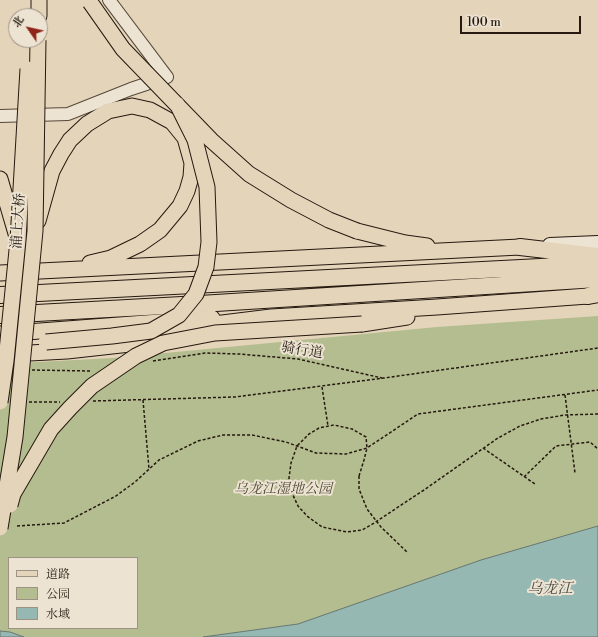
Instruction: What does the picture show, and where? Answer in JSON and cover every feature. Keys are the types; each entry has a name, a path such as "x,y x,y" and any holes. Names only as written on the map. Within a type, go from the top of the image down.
{"highway":[{"path":"520,247 598,256"},
{"path":"0,295 598,264"},
{"path":"0,315 208,304 598,279"}],"main road":[{"path":"89,1 123,49 211,140 249,174 297,203 329,220 357,231 405,243 458,251"},
{"name":"浦上大桥","path":"0,402 6,361 18,240 28,48"},
{"path":"0,528 15,437 35,231 38,48"},
{"path":"0,345 112,336 150,331 179,315 196,294 206,267 209,242 207,187 195,140 176,104"},
{"path":"35,231 52,171 70,140 87,124 108,111 132,106 150,110 172,122 185,138 192,163 191,177 187,191 180,206 160,230 140,244 111,258 44,272"},
{"path":"0,178 18,240"},
{"path":"0,273 44,272 598,243"},
{"path":"0,334 202,318 271,316 437,307 595,295"},
{"path":"0,537 13,494 51,429 92,386 136,356 163,343 215,333 362,324 525,300"},
{"path":"0,354 67,351 139,343 214,324 271,316"}],"street":[{"path":"0,116 68,114 131,89 167,77 109,0"}],"path":[{"name":"骑行道","path":"151,362 205,353 246,354 298,358 384,378 598,348"},
{"path":"29,370 98,372"},
{"path":"87,402 236,397 384,378"},
{"path":"322,386 328,426"},
{"path":"17,526 64,522 116,496 135,482 159,460 198,441 223,435 252,435 286,442 316,453 346,454 366,448 418,414 598,390"},
{"path":"565,395 575,473"},
{"path":"143,400 149,469"},
{"path":"24,402 63,402"},
{"path":"407,552 381,527 367,509 360,489 359,476 364,460 366,437 352,428 334,425 319,428 309,434 297,446 290,463 289,478 292,493 298,506 307,516 322,527 347,532 362,530 370,525 424,490 498,438 520,426 541,419 565,415 598,414"},
{"path":"524,477 556,446 590,442 598,449"},
{"path":"483,448 535,484"}],"green space":[{"name":"乌龙江湿地公园","path":"598,316 598,542 306,637 0,637 0,364 113,358 437,327"}],"water":[{"name":"乌龙江","path":"598,526 598,637 203,637 298,624 481,560"},
{"path":"0,631 10,632 24,637 0,637"}]}
